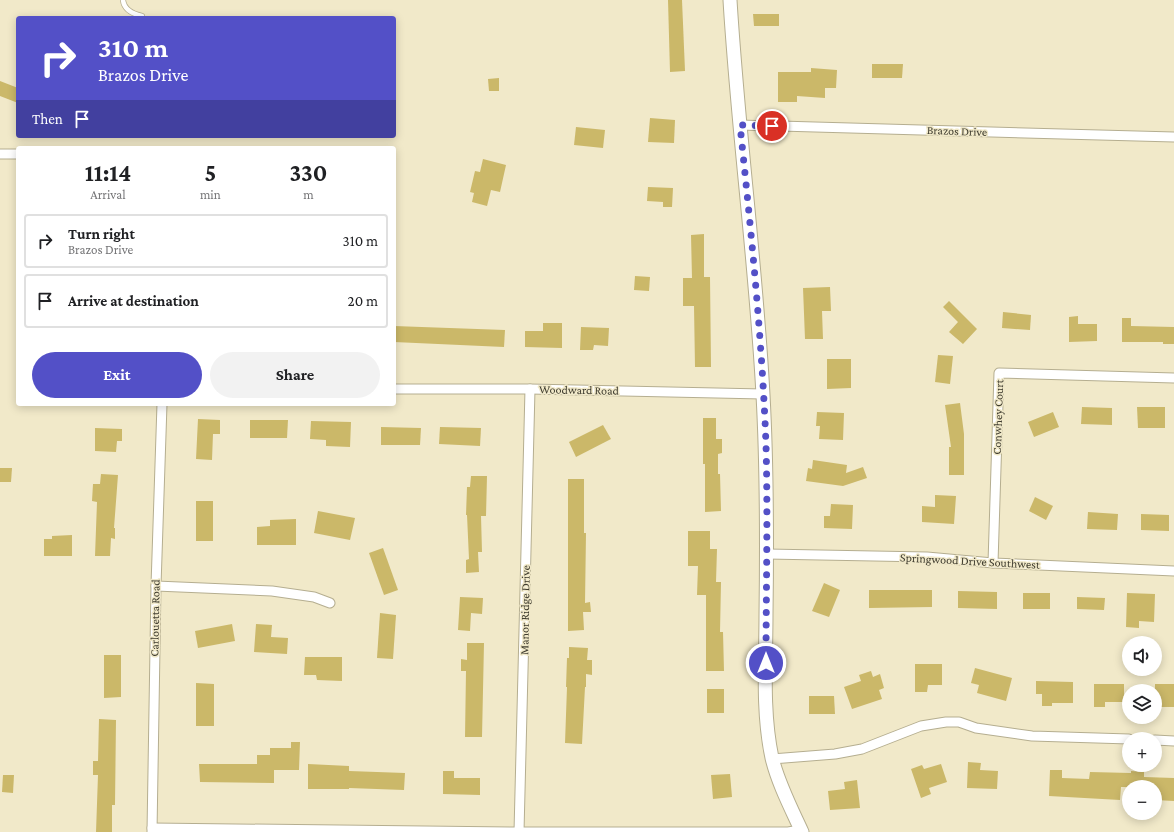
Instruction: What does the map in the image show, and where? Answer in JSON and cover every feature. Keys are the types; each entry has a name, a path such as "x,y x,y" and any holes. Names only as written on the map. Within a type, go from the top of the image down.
{"street":[{"path":"152,830 519,832 801,831 776,773 768,738 766,694 766,446 753,252 740,125 730,0"},
{"name":"Brazos Drive","path":"740,125 1174,137"},
{"path":"0,154 16,154"},
{"name":"Conwhey Court","path":"993,563 999,373 1174,378"},
{"name":"Woodward Road","path":"396,389 530,389 763,394"},
{"name":"Manor Ridge Drive","path":"519,832 530,389"},
{"name":"Carlouetta Road","path":"152,830 156,586 162,406"},
{"name":"Springwood Drive Southwest","path":"767,554 927,557 993,563 1174,571"},
{"path":"156,586 272,591 314,597 330,603"},
{"path":"772,759 835,754 862,749 921,726 946,722 959,722 976,728 1032,736 1122,739"},
{"path":"1162,740 1174,741"}],"lane":[{"path":"123,0 123,5 128,10 142,16"}],"building":[{"path":"668,0 682,0 685,71 670,72"},
{"path":"753,14 779,14 779,26 754,26"},
{"path":"872,64 903,64 902,78 872,78"},
{"path":"811,68 837,70 836,88 825,88 825,98 797,96 797,102 778,102 778,72 811,72"},
{"path":"499,78 499,91 489,91 488,79"},
{"path":"0,81 16,87 16,102 0,96"},
{"path":"650,118 675,120 674,143 648,142"},
{"path":"576,127 605,130 603,148 574,145"},
{"path":"483,159 506,165 500,192 491,190 487,206 472,202 474,193 470,192 475,171 480,172"},
{"path":"648,187 673,188 672,207 663,207 663,202 647,201"},
{"path":"704,234 704,277 710,277 711,367 695,367 694,306 683,306 683,278 692,278 691,235"},
{"path":"635,276 650,277 649,291 634,290"},
{"path":"830,287 831,311 822,311 823,339 805,339 803,288"},
{"path":"949,301 977,329 963,344 949,332 958,322 943,307"},
{"path":"1003,312 1031,315 1030,330 1002,328"},
{"path":"1078,316 1078,324 1097,324 1097,341 1069,342 1069,317"},
{"path":"1122,318 1131,318 1131,326 1174,327 1174,344 1163,344 1163,342 1122,342"},
{"path":"543,323 562,323 562,348 525,347 525,331 543,331"},
{"path":"396,326 505,330 504,347 396,342"},
{"path":"581,327 609,328 608,346 594,345 593,350 580,350"},
{"path":"938,355 953,356 950,384 935,382"},
{"path":"827,359 851,359 851,388 827,389"},
{"path":"960,403 964,434 964,475 949,475 949,447 951,447 945,405"},
{"path":"1082,407 1112,408 1112,425 1081,424"},
{"path":"1137,407 1165,407 1165,428 1138,428"},
{"path":"817,412 844,413 843,440 819,439 820,426 816,426"},
{"path":"1053,412 1059,427 1034,437 1028,422"},
{"path":"703,418 716,418 716,439 722,439 722,453 718,454 721,511 705,512"},
{"path":"198,419 220,420 220,434 213,434 212,460 196,459"},
{"path":"250,420 288,420 287,438 250,438"},
{"path":"311,421 351,422 350,447 326,446 326,440 310,439"},
{"path":"603,425 611,439 576,457 569,442"},
{"path":"381,427 421,428 420,445 381,445"},
{"path":"440,427 481,428 480,446 439,444"},
{"path":"95,428 122,429 122,441 117,441 116,452 95,451"},
{"path":"813,460 847,465 846,473 863,467 867,478 843,486 806,481 808,468 812,469"},
{"path":"0,468 12,468 11,482 0,482"},
{"path":"101,474 118,475 114,528 115,539 111,538 110,556 95,556 97,502 92,501 93,484 100,484"},
{"path":"471,476 487,476 486,516 481,516 482,552 478,552 479,572 466,573 466,560 469,559 466,515 467,487 470,487"},
{"path":"568,479 584,479 584,533 586,533 585,603 590,602 591,612 583,612 584,630 568,631"},
{"path":"935,495 956,496 954,524 922,522 922,506 935,507"},
{"path":"1035,497 1053,506 1046,520 1029,511"},
{"path":"196,501 213,501 213,541 196,541"},
{"path":"831,504 853,505 852,529 824,528 824,516 830,516"},
{"path":"318,511 355,518 350,540 314,533"},
{"path":"1088,512 1118,514 1117,530 1087,529"},
{"path":"1141,514 1169,515 1169,531 1141,530"},
{"path":"296,519 296,545 257,545 257,527 270,526 270,520"},
{"path":"688,531 710,531 710,549 717,549 716,582 721,582 720,632 723,632 724,671 706,671 706,595 697,595 698,566 688,566"},
{"path":"72,535 72,556 44,556 44,539 52,539 52,536"},
{"path":"383,548 398,590 384,595 369,553"},
{"path":"824,583 840,590 829,617 812,611"},
{"path":"869,590 932,590 932,607 869,608"},
{"path":"958,591 997,592 997,609 958,608"},
{"path":"1023,593 1050,593 1050,609 1023,609"},
{"path":"1127,593 1155,594 1154,622 1139,621 1139,628 1126,627"},
{"path":"460,597 483,598 482,614 471,613 470,631 458,630"},
{"path":"1077,597 1105,598 1104,610 1077,609"},
{"path":"380,613 396,615 393,659 377,658"},
{"path":"232,624 235,641 198,648 195,631"},
{"path":"256,624 272,625 271,637 288,638 287,654 254,652"},
{"path":"467,643 484,643 482,737 465,737 466,671 461,671 461,659 467,660"},
{"path":"569,647 588,648 587,660 592,660 592,675 586,674 582,744 565,743 567,658 569,658"},
{"path":"104,655 121,655 121,697 104,698"},
{"path":"305,657 342,657 342,681 317,680 316,675 304,675"},
{"path":"915,664 942,664 942,685 928,685 927,692 915,692"},
{"path":"975,668 1012,678 1006,701 977,693 979,685 971,683"},
{"path":"871,671 873,677 880,674 884,688 879,690 882,699 852,709 844,687 861,681 859,675"},
{"path":"1036,681 1073,682 1073,703 1052,703 1052,706 1042,706 1042,694 1036,694"},
{"path":"196,683 214,684 214,726 196,726"},
{"path":"1094,684 1122,684 1122,702 1105,702 1105,707 1094,707"},
{"path":"1162,684 1174,684 1174,707 1162,707"},
{"path":"707,689 724,689 724,713 707,713"},
{"path":"809,696 834,696 835,714 809,714"},
{"path":"99,719 116,720 115,805 112,805 112,832 96,832 98,775 93,775 93,761 98,761"},
{"path":"291,742 300,742 299,770 274,770 274,783 200,782 199,764 257,764 257,755 270,755 270,748 291,748"},
{"path":"968,762 981,763 980,770 998,771 997,789 967,788"},
{"path":"308,764 349,766 349,771 405,773 404,790 349,788 308,789"},
{"path":"941,764 947,782 929,788 931,794 921,798 911,769 922,765 924,769"},
{"path":"1050,770 1062,770 1062,778 1089,779 1090,772 1144,772 1144,777 1174,778 1174,801 1162,800 1162,780 1122,780 1120,800 1049,796"},
{"path":"443,771 454,771 454,778 480,778 480,795 443,794"},
{"path":"730,774 732,797 713,799 711,775"},
{"path":"3,775 14,775 13,793 2,792"},
{"path":"857,780 860,808 830,810 828,791 845,789 844,782"}],"route":[{"path":"766,663 766,446 753,252 740,125 772,126"}]}
